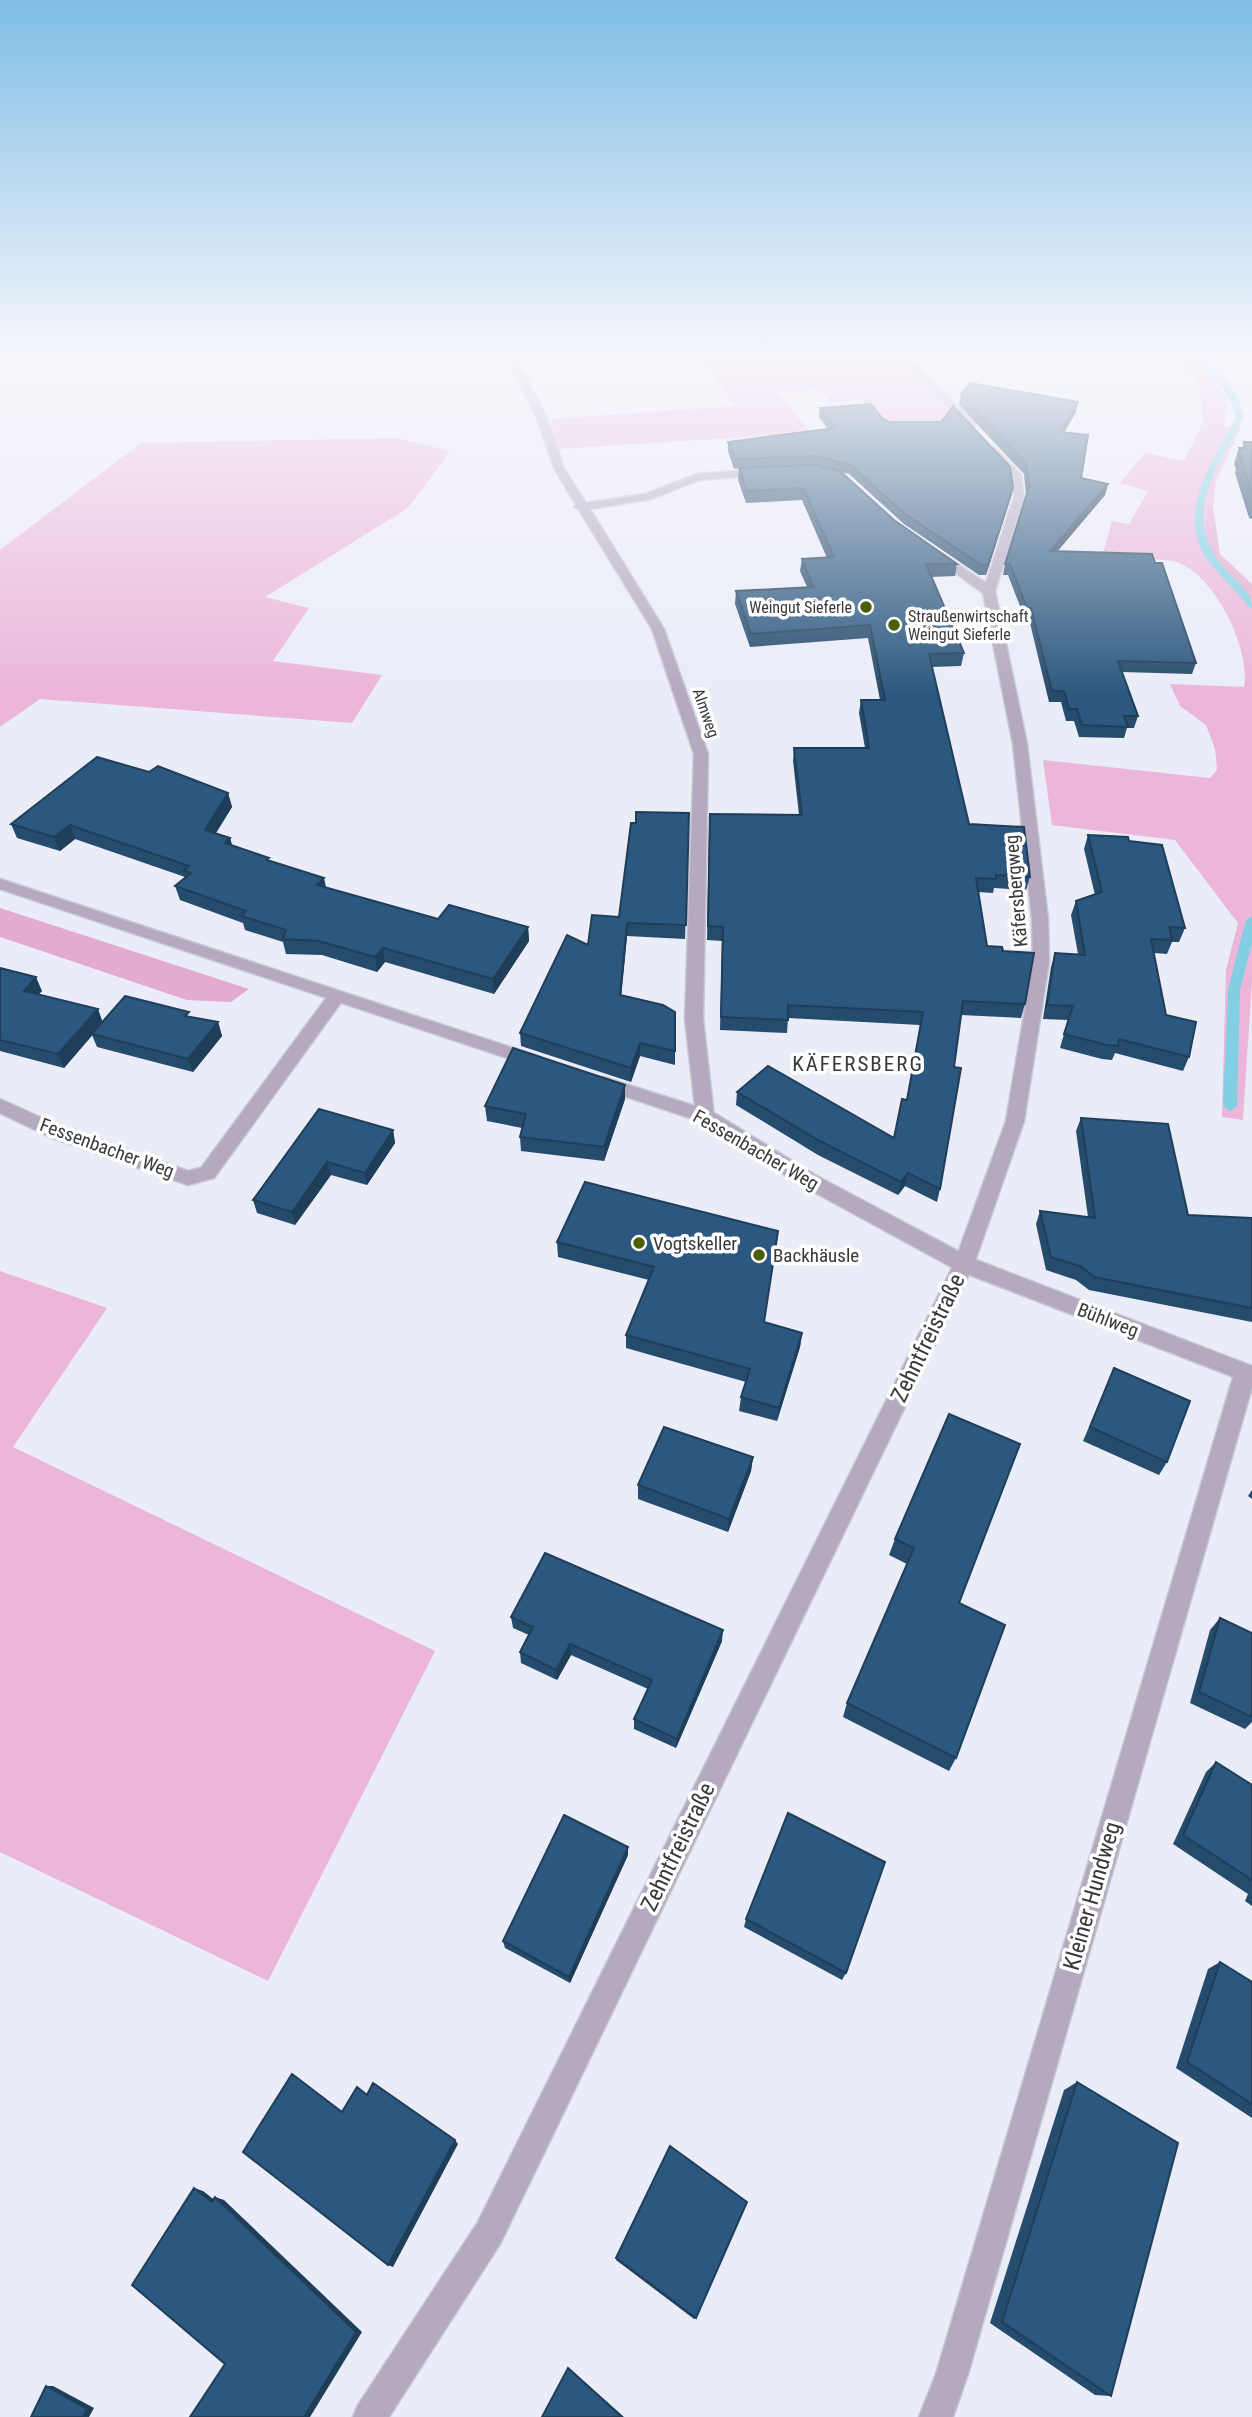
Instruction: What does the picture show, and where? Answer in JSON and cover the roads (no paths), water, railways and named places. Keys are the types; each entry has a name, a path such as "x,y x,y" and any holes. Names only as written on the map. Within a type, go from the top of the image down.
{"street":[{"name":"Almweg","path":"559,468 580,507 658,629 701,754 694,1019 705,1116"},
{"name":"Käfersbergweg","path":"964,1264 1015,1121 1041,962 1041,919 1020,744 989,591 1019,497 1016,474 1010,468"},
{"path":"580,507 647,497 696,477 779,471"},
{"path":"921,544 989,591"},
{"path":"0,884 547,1065"},
{"name":"Fessenbacher Weg","path":"0,1105 56,1132 188,1178 207,1173 336,997"},
{"name":"Fessenbacher Weg","path":"587,1078 705,1116 808,1180 964,1264"},
{"name":"Bühlweg","path":"964,1264 1249,1375"},
{"name":"Zehntfreistraße","path":"370,2417 489,2233 964,1264"},
{"name":"Kleiner Hundweg","path":"936,2417 952,2374 1249,1375"}],"waterway":[{"path":"1214,468 1201,501 1200,535 1207,552 1252,605"},
{"path":"1230,1106 1234,990 1252,920"}],"place":[{"name":"Weingut Sieferle","path":"866,607"},
{"name":"Straußenwirtschaft Weingut Sieferle","path":"894,625"},
{"name":"Vogtskeller","path":"639,1243"},
{"name":"Backhäusle","path":"759,1255"}],"district":[{"name":"KÄFERSBERG","path":"858,1064"}]}
